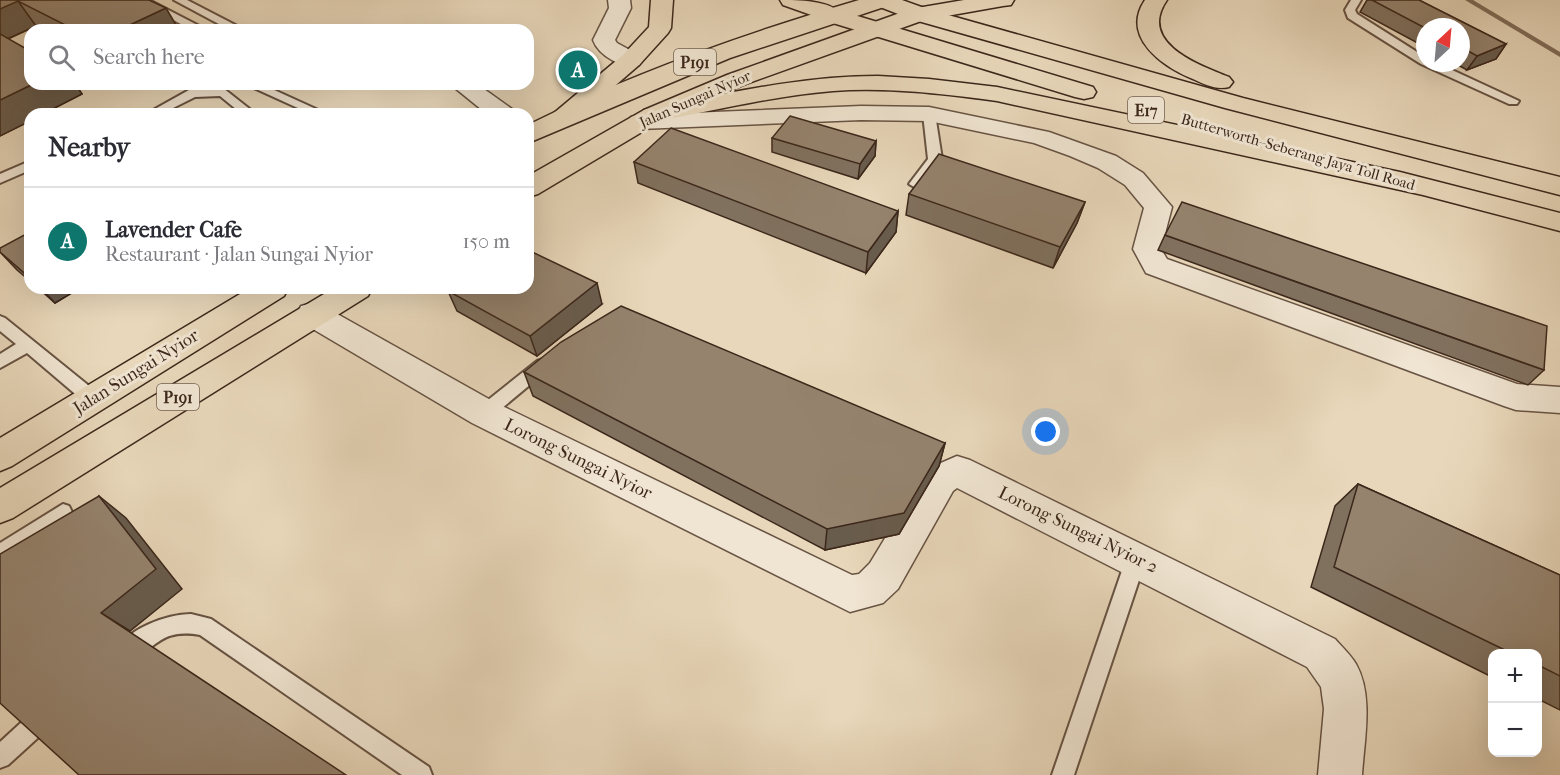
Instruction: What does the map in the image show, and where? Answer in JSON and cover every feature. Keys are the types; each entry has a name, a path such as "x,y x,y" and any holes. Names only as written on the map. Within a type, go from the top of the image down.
{"main road":[{"path":"563,118 631,60 660,27 662,0"},
{"name":"E17","path":"791,0 831,15"},
{"name":"P191","path":"831,15 883,0"},
{"name":"Butterworth–Seberang Jaya Toll Road","path":"883,0 919,14 1234,103 1560,186"},
{"name":"P191","path":"872,29 919,14 1004,0"},
{"path":"1156,0 1149,14 1148,25 1155,44 1182,65 1231,86 1432,154"},
{"name":"Butterworth–Seberang Jaya Toll Road","path":"831,15 1125,104 1422,187 1560,222"},
{"name":"Jalan Sungai Nyior","path":"534,132 702,59 831,15"},
{"name":"Jalan Sungai Nyior","path":"534,184 647,118 735,80 872,29"},
{"path":"647,118 805,88 860,83 930,85 997,93 1422,187"},
{"name":"Jalan Sungai Nyior","path":"0,456 263,294"},
{"name":"P191","path":"0,507 347,294"}],"street":[{"path":"619,0 620,8 604,40 607,47 631,60"},
{"path":"470,90 495,108"},
{"path":"647,118 743,120 861,113 929,114 1040,136 1079,150 1134,179 1158,207 1147,249 1156,266 1516,397 1560,400"},
{"name":"Lorong Sungai Nyior","path":"312,314 484,413 850,594"},
{"name":"Lorong Sungai Nyior 2","path":"850,594 869,590 884,576 949,464 1321,653 1341,679 1345,709 1340,775"}],"lane":[{"path":"141,0 189,24"},
{"path":"180,0 227,24"},
{"path":"1356,0 1350,10 1352,16 1416,56"},
{"path":"1449,72 1514,101"},
{"path":"265,90 307,108"},
{"path":"164,108 194,93 223,92 243,108"},
{"path":"916,184 940,161 929,114"},
{"path":"0,179 24,168"},
{"path":"0,322 93,399"},
{"path":"0,362 27,345"},
{"path":"484,413 555,355"},
{"path":"0,554 63,512"},
{"path":"1063,775 1136,559"},
{"path":"113,661 160,627 184,622 204,626 421,775"},
{"path":"0,757 60,703"}],"building":[{"path":"0,0 149,0 166,8 132,24 63,24 18,1 0,9"},
{"path":"1372,0 1419,0 1455,18 1416,18 1416,23"},
{"path":"1470,26 1506,44 1477,56 1470,52"},
{"path":"0,34 24,48 24,88 0,100"},
{"path":"790,116 876,141 860,164 772,138"},
{"path":"671,128 898,211 868,252 634,162"},
{"path":"939,154 1085,202 1060,247 909,194"},
{"path":"1182,202 1547,326 1544,370 1165,235"},
{"path":"24,235 24,273 0,252 0,248"},
{"path":"534,253 597,283 530,336 453,294 534,294"},
{"path":"621,306 945,443 904,513 827,529 524,372 561,342"},
{"path":"1358,484 1560,575 1560,676 1542,667 1542,649 1503,649 1334,567"},
{"path":"99,496 156,569 101,613 346,775 79,775 0,703 0,554"}],"waterway":[{"path":"1468,0 1560,55"}],"place":[{"name":"Lavender Cafe","path":"578,70"}]}
